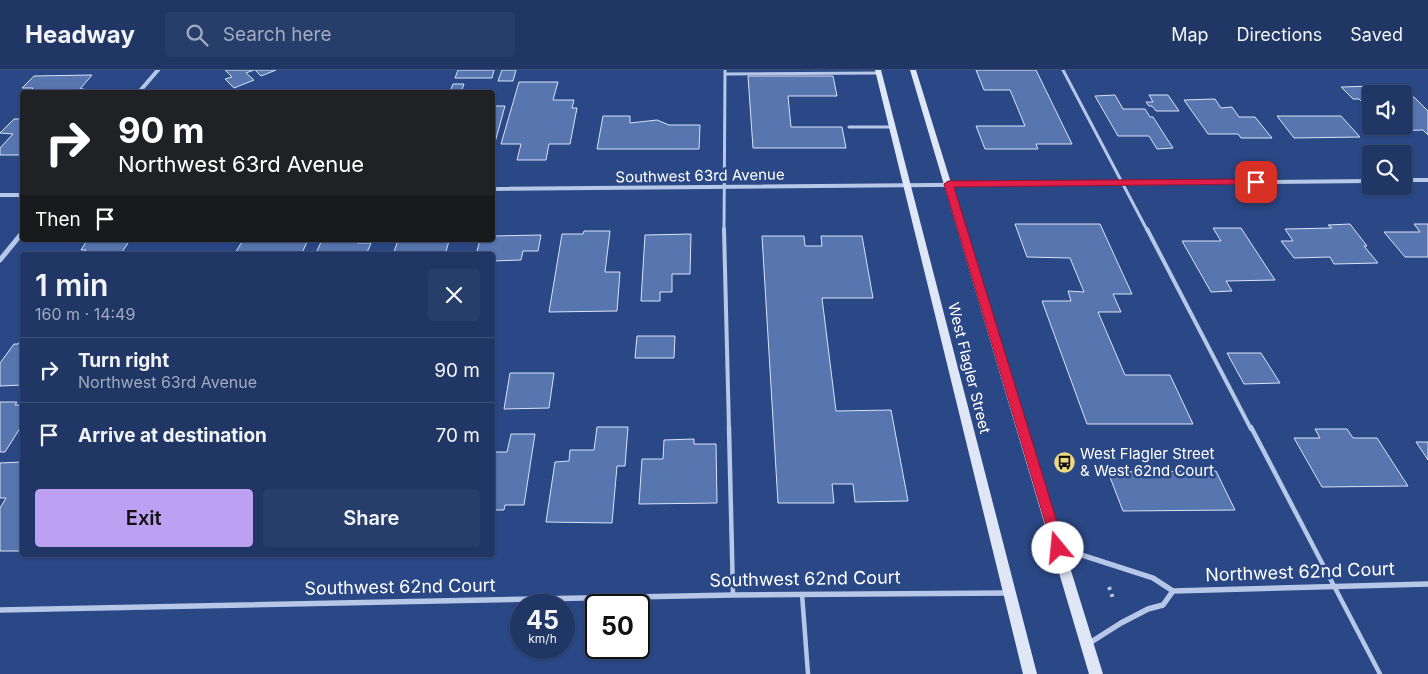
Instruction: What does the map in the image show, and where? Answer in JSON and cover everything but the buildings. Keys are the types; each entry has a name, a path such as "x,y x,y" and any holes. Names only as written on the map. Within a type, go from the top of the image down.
{"main road":[{"name":"West Flagler Street","path":"913,70 1096,674"},
{"name":"West Flagler Street","path":"879,71 1030,674"}],"street":[{"path":"141,90 158,70"},
{"name":"Southwest 63rd Avenue","path":"495,189 1362,180"},
{"path":"1412,180 1428,180"},
{"path":"0,195 20,194"},
{"path":"0,260 20,235"},
{"path":"1058,548 1153,578 1173,591 1163,604 1148,609 1121,623 1087,645"},
{"name":"Northwest 62nd Court","path":"1173,591 1334,585 1428,584"},
{"name":"Southwest 62nd Court","path":"0,610 733,595 1010,593"}],"lane":[{"path":"1063,70 1380,674"},
{"path":"733,595 724,187 725,72 879,71"},
{"path":"848,127 893,127"},
{"path":"802,594 808,674"}],"path":[{"path":"1107,582 1114,601"}],"place":[{"name":"West Flagler Street & West 62nd Court","path":"1064,463"}],"route":[{"path":"1058,548 948,184 1256,182"}]}
